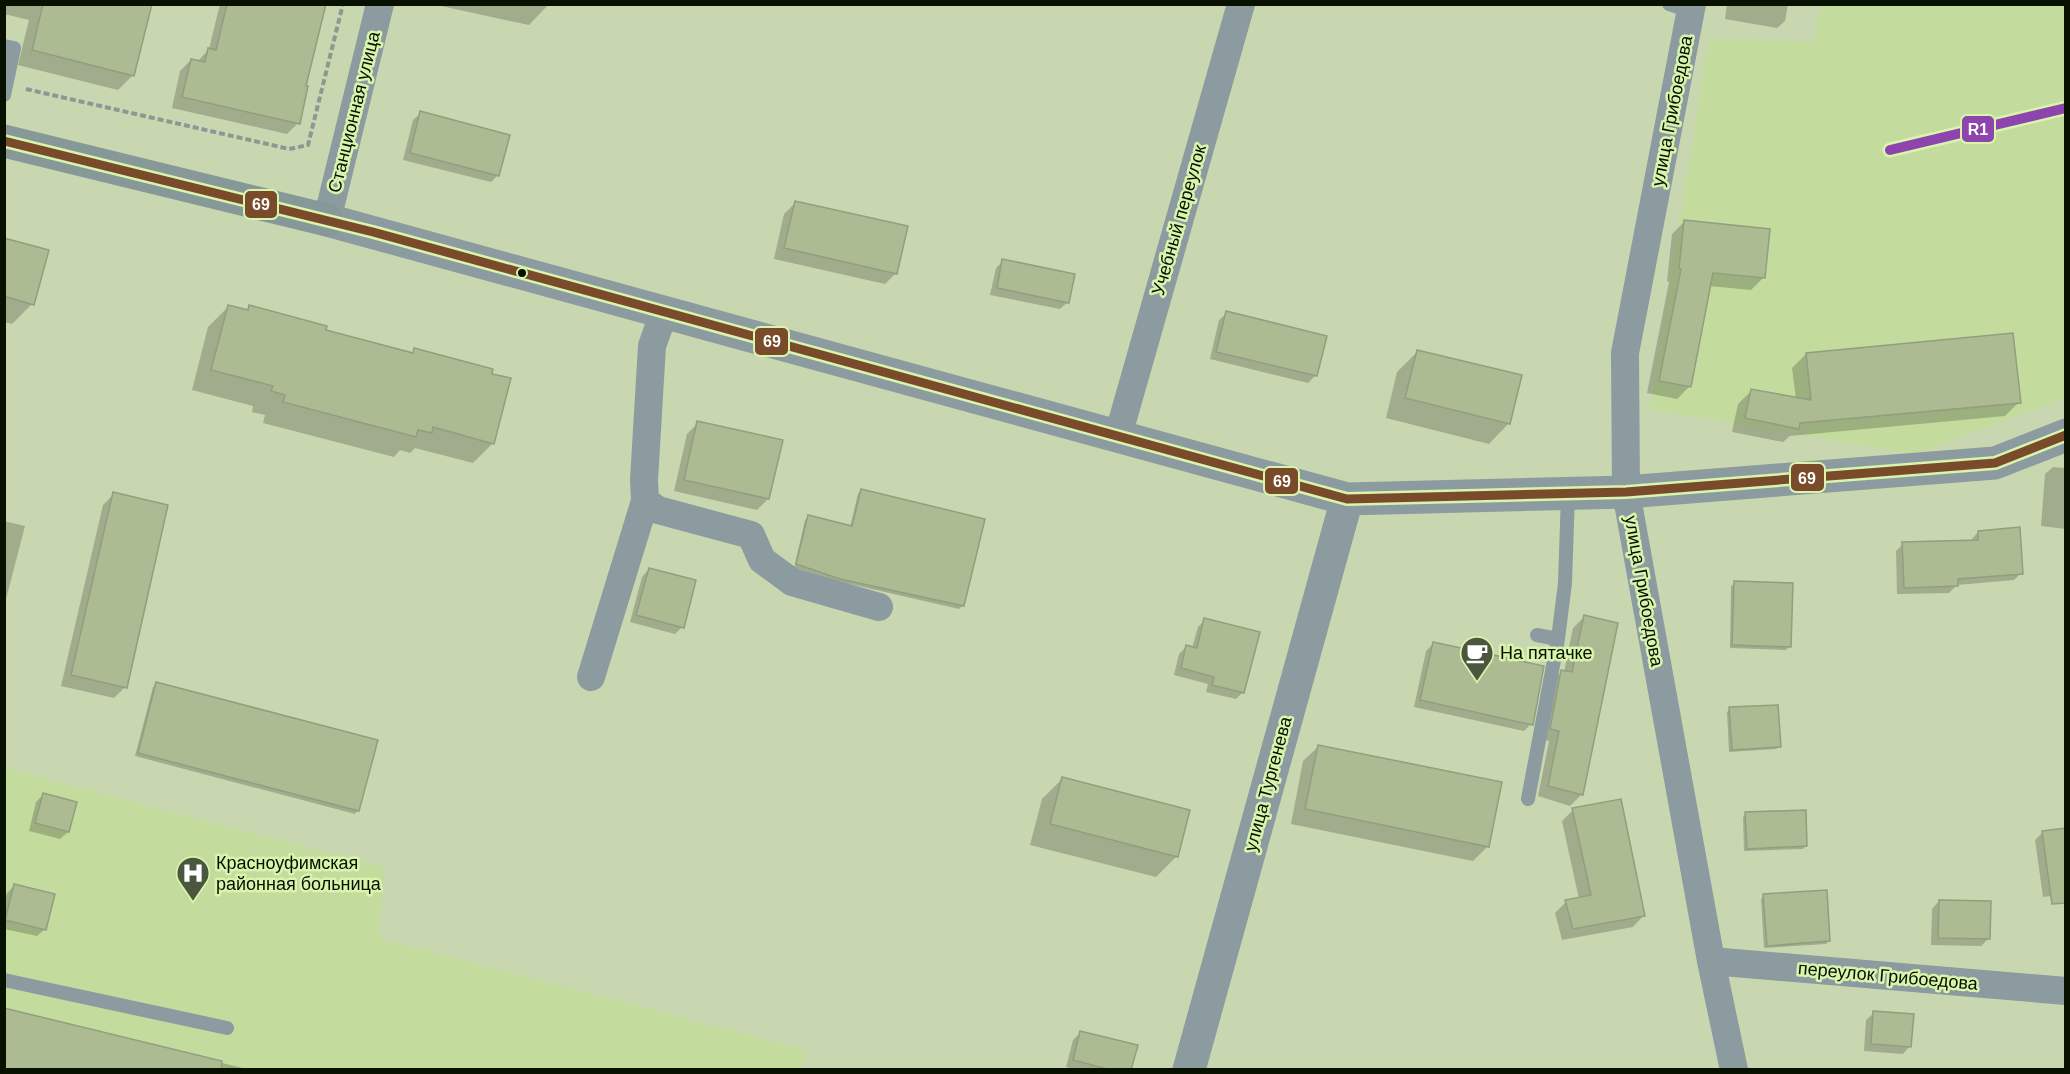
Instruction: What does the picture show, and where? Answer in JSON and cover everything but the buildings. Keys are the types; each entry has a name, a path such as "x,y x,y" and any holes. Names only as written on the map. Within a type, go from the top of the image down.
{"main road":[{"path":"4,141 327,220"}],"street":[{"name":"Станционная улица","path":"327,220 380,4"},
{"name":"Учебный переулок","path":"1118,436 1241,4"},
{"name":"улица Грибоедова","path":"1684,7 1625,353 1626,492 1711,960 1734,1070"},
{"path":"327,220 1347,499 1626,492 1995,463 2066,435"},
{"path":"591,677 645,501 644,480 652,346 664,312"},
{"name":"улица Тургенева","path":"1189,1070 1347,499"},
{"path":"645,501 658,510 752,534 762,560 792,582 879,607"},
{"name":"переулок Грибоедова","path":"1711,960 2066,992"}],"lane":[{"path":"4,46 14,48 6,90"},
{"path":"1528,799 1558,639 1565,583 1568,494"},
{"path":"1537,635 1558,639"},
{"path":"4,980 227,1028"}],"path":[{"path":"6,90 289,149 309,145 343,4"}],"shaded area":[{"path":"1821,5 2065,5 2065,398 1914,454 1650,409 1709,39 1813,42"},
{"name":"Красноуфимская районная больница","path":"4,768 384,867 379,938 806,1050 802,1069 5,1069"}],"transit line":[{"name":"R1","path":"1890,150 2066,108"},
{"name":"69","path":"4,141 373,232 1347,499 1626,492 1995,463 2066,435"}],"place":[{"name":"На пятачке","path":"1477,682"},
{"name":"Красноуфимская районная больница","path":"193,902"}]}
